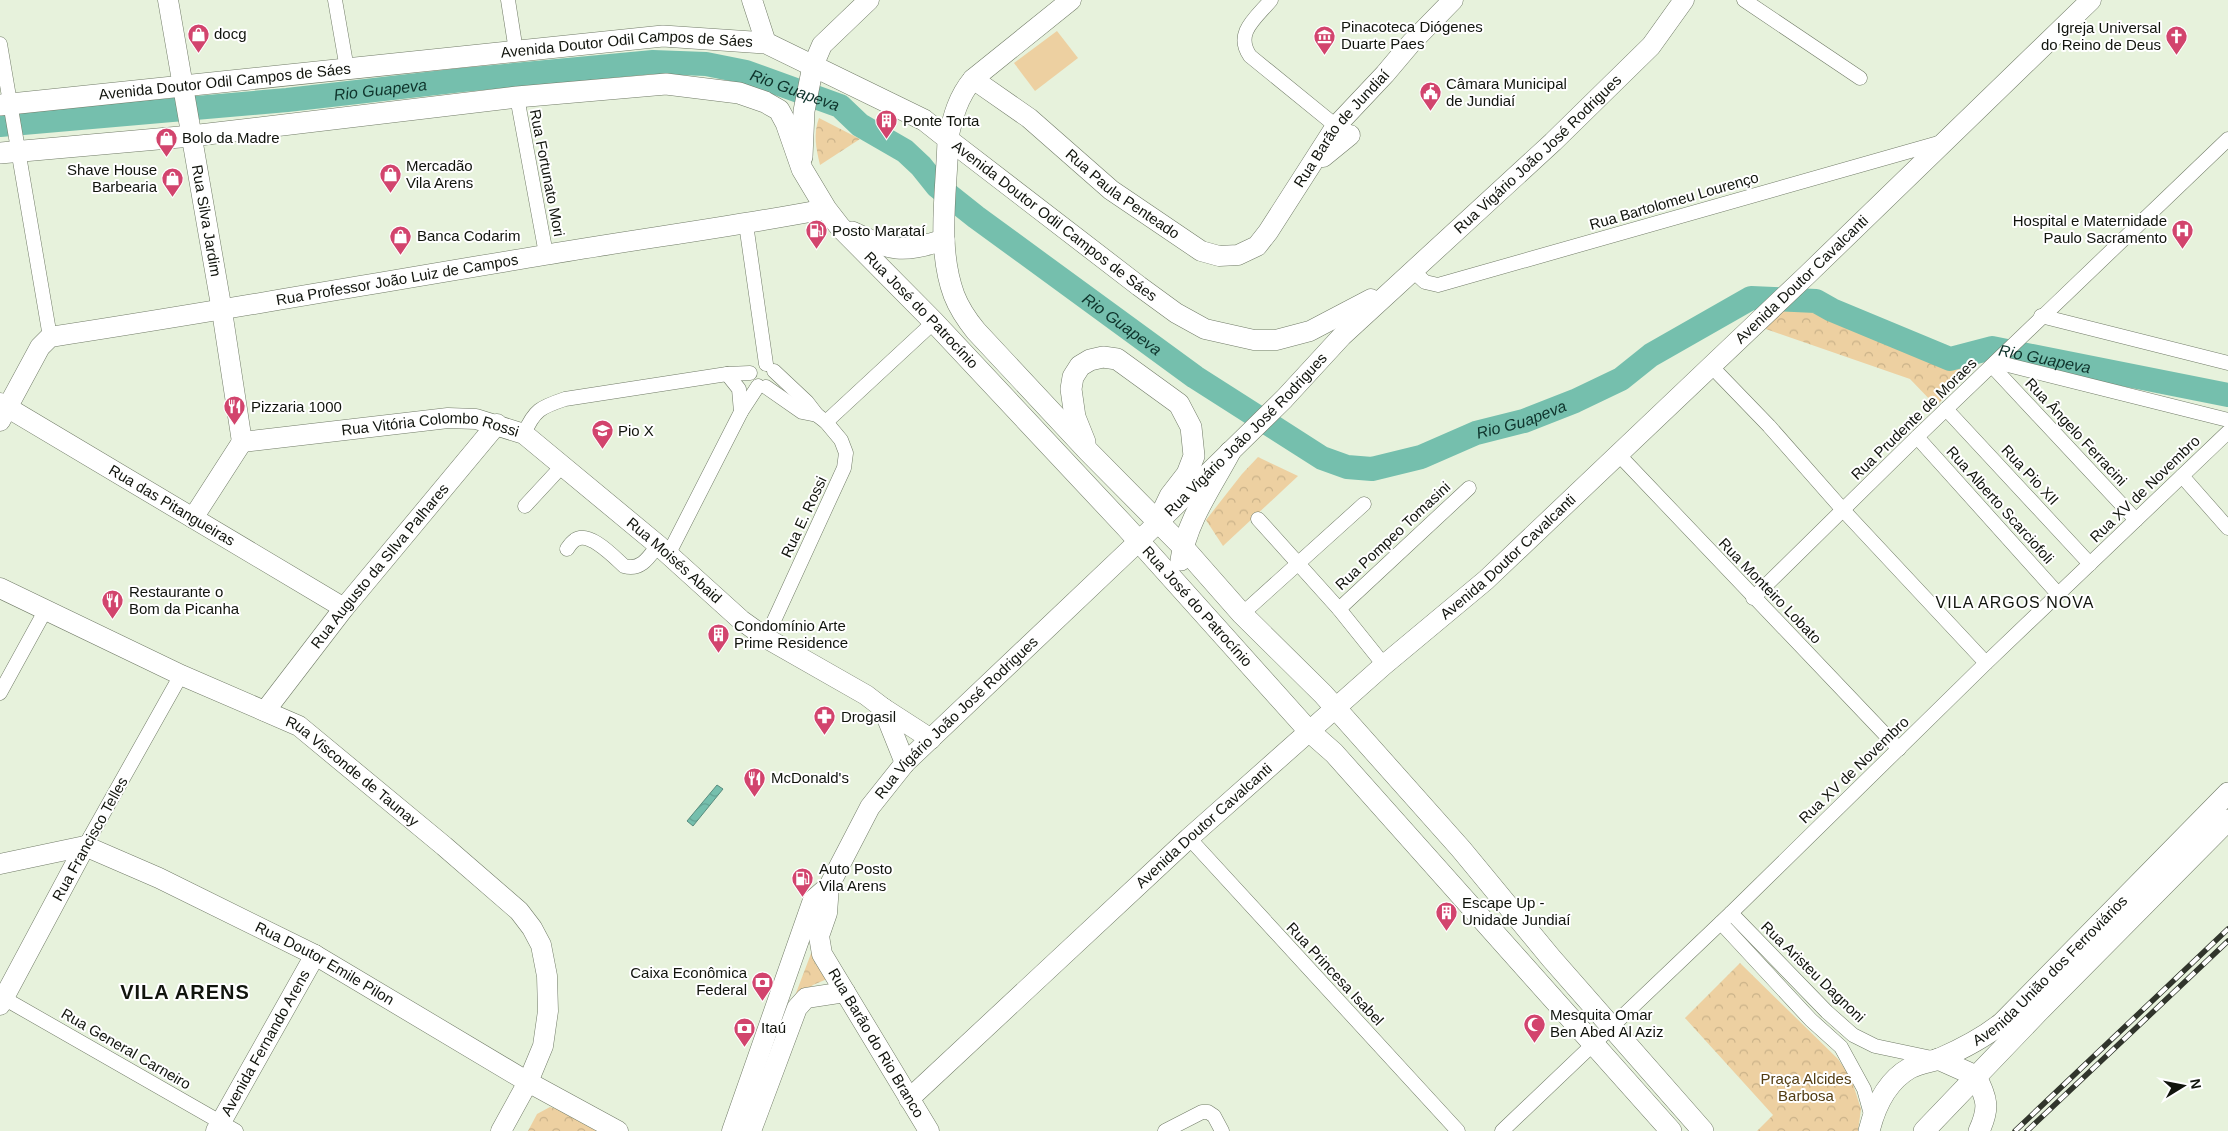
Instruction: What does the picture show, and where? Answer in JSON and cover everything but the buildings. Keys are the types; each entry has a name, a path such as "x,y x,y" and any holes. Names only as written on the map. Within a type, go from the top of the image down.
{"main road":[{"name":"Rua Silva Jardim","path":"168,0 222,310 242,442"},
{"path":"752,0 766,43"},
{"path":"802,169 804,111 811,71 822,45 869,0"},
{"path":"948,146 953,117 962,93 972,79 1071,0"},
{"name":"Rua Barão de Jundiaí","path":"1276,218 1311,166 1343,131 1385,74 1412,42 1453,0"},
{"name":"Rua Vigário João José Rodrigues","path":"829,886 870,807 906,763 1230,452 1342,336 1553,142 1651,46 1684,0"},
{"name":"Avenida Doutor Cavalcanti","path":"909,1099 1189,838 1384,665 1482,584 1712,367 1768,311 1808,276 2091,0"},
{"name":"Avenida Doutor Odil Campos de Sáes","path":"7,107 183,92 347,69 662,36 766,43 811,71 924,120 948,146 1176,313 1205,329 1254,340 1276,340 1310,331 1396,285"},
{"name":"Rua Paula Penteado","path":"972,79 1029,118 1111,190 1201,251 1219,256 1238,255 1257,246 1276,218"},
{"path":"11,149 190,127 666,84 738,93 765,102 779,110 802,169"},
{"name":"Rua José do Patrocínio","path":"948,146 944,238 954,294 967,319 989,347 1183,547 1242,614 1335,708 1461,849 1611,1028 1703,1131"},
{"name":"Rua José do Patrocínio","path":"802,169 826,209 840,227 934,322 1139,541 1309,731 1334,753 1671,1131"},
{"name":"Rua Professor João Luiz de Campos","path":"50,337 222,310 546,254 746,224 826,209"},
{"path":"840,227 894,249 907,249 944,238"},
{"path":"3,410 40,347 50,337"},
{"path":"1088,451 1075,417 1071,389 1073,377 1080,366 1090,360 1103,357 1117,359 1179,404 1191,427 1195,443 1194,456 1187,474 1170,496 1158,522"},
{"name":"Rua das Pitangueiras","path":"3,410 193,518 344,608"},
{"name":"Rua Vitória Colombo Rossi","path":"242,442 448,418 476,419 524,434"},
{"name":"Rua Augusto da SIlva Palhares","path":"265,711 344,608 497,424"},
{"name":"Rua Moisés Abaid","path":"524,434 664,550 741,620 766,638 866,695 931,739"},
{"path":"193,518 242,442"},
{"path":"1177,584 1183,547 1198,512 1230,452"},
{"name":"Rua Visconde de Taunay","path":"0,588 182,675 299,726 519,911 532,928 541,945 547,976 548,1011 544,1046 528,1082 501,1131"},
{"path":"883,708 906,763"},
{"name":"Avenida União dos Ferroviários","path":"1870,1124 1885,1091 1896,1078 1910,1068 1938,1059 1982,1039 2002,1023 2228,793"},
{"name":"Avenida União dos Ferroviários","path":"1924,1131 2228,820"},
{"path":"5,861 85,846"},
{"name":"Rua Doutor Emile Pilon","path":"85,846 159,878 315,955 528,1082 618,1131"},
{"name":"Rua Francisco Telles","path":"1,999 85,846"},
{"path":"732,1131 813,900 829,886"},
{"name":"Rua Barão do Rio Branco","path":"829,886 826,913 820,936 822,954 929,1131"},
{"name":"Avenida Fernando Arens","path":"225,1128 315,955"},
{"path":"751,1131 797,1008 806,998 845,992"},
{"path":"873,1038 906,1080 918,1085 926,1084"},
{"path":"1938,1059 1976,1076 1985,1096 1986,1115 1979,1131"}],"street":[{"path":"335,0 347,69"},
{"path":"508,0 516,51"},
{"path":"1271,0 1244,33 1244,47 1250,56 1343,131"},
{"path":"1744,0 1860,78"},
{"path":"0,44 11,149 50,337"},
{"name":"Rua Fortunato Mori","path":"516,97 546,254"},
{"name":"Rua Prudente de Moraes","path":"1754,598 2042,316 2228,140"},
{"name":"Rua Bartolomeu Lourenço","path":"1413,272 1425,282 1438,285 1947,141"},
{"path":"567,549 575,540 584,537 592,540 624,566 630,568 637,567 664,550 741,412 762,386 772,382 746,224"},
{"path":"2042,316 2228,363"},
{"path":"821,418 934,322"},
{"path":"1997,361 2228,420"},
{"name":"Rua Ângelo Ferracini","path":"1997,361 2136,520"},
{"path":"762,386 752,381 750,373 754,366 770,367"},
{"name":"Rua E. Rossi","path":"766,638 844,468 846,453 842,440 807,402 770,367"},
{"path":"1712,367 1769,426 1843,510 1986,663"},
{"name":"Rua Vitória Colombo Rossi","path":"524,434 531,416 543,407 565,399 728,374 750,373"},
{"path":"728,374 739,389 741,412"},
{"name":"Rua E. Rossi","path":"762,386 802,412 821,418"},
{"name":"Rua Pio XII","path":"1946,409 2090,564"},
{"name":"Rua XV de Novembro","path":"1502,1131 1721,923 1986,663 2227,435"},
{"name":"Rua Alberto Scarciofoli","path":"1917,437 2059,594"},
{"name":"Rua Monteiro Lobato","path":"1619,455 1899,749"},
{"path":"525,506 563,465"},
{"path":"2182,476 2228,528"},
{"name":"Rua Pompeo Tomasini","path":"1339,609 1469,488"},
{"path":"1242,614 1297,562 1364,504"},
{"path":"1258,519 1339,609 1384,665"},
{"path":"0,693 45,611"},
{"name":"Rua Francisco Telles","path":"85,846 182,675"},
{"name":"Rua Princesa Isabel","path":"1189,838 1458,1131"},
{"name":"Rua Aristeu Dagnoni","path":"1731,913 1827,1012 1853,1036 1875,1046 1893,1051 1938,1059"},
{"name":"Rua Aristeu Dagnoni","path":"1721,923 1811,1020 1840,1047 1864,1089 1870,1124"},
{"name":"Rua General Carneiro","path":"1,999 225,1128"},
{"path":"1165,1131 1202,1112 1208,1112 1214,1116 1222,1131"}],"green space":[{"path":"1057,31 1078,58 1035,91 1014,63"},
{"path":"819,118 860,139 820,165 816,147"},
{"path":"1782,307 1824,314 1907,351 1953,366 1988,354 1936,406 1910,379 1763,328"},
{"path":"1258,457 1298,476 1223,546 1206,520 1242,474"},
{"path":"812,951 815,963 827,979 813,985 793,1001"},
{"name":"Praça Alcides Barbosa","path":"1740,963 1838,1059 1851,1078 1861,1109 1858,1131 1757,1131 1773,1115 1685,1018"},
{"path":"550,1107 569,1113 601,1131 528,1131 537,1114"}],"water":[{"path":"717,785 723,789 693,826 687,821"}],"waterway":[{"name":"Rio Guapeva","path":"0,125 287,100 462,80 653,62 706,64 746,72 840,106 860,125 905,151 921,166 937,186 976,217 1195,377 1322,458 1347,467 1372,469 1421,457 1476,433 1524,421 1575,401 1621,379 1651,355 1751,298 1816,301 1832,310 1950,359 1992,348 2228,395"}],"railway":[{"path":"2015,1131 2228,929"},
{"path":"2027,1131 2228,941"}],"place":[{"name":"docg","path":"198,53"},
{"name":"Pinacoteca Diógenes Duarte Paes","path":"1325,55"},
{"name":"Igreja Universal do Reino de Deus","path":"2177,56"},
{"name":"Câmara Municipal de Jundiaí","path":"1430,112"},
{"name":"Ponte Torta","path":"887,140"},
{"name":"Bolo da Madre","path":"166,157"},
{"name":"Mercadão Vila Arens","path":"390,194"},
{"name":"Shave House Barbearia","path":"173,198"},
{"name":"Hospital e Maternidade Paulo Sacramento","path":"2183,249"},
{"name":"Posto Marataí","path":"816,250"},
{"name":"Banca Codarim","path":"401,255"},
{"name":"Pizzaria 1000","path":"235,426"},
{"name":"Pio X","path":"602,450"},
{"name":"Restaurante o Bom da Picanha","path":"113,620"},
{"name":"Condomínio Arte Prime Residence","path":"718,654"},
{"name":"Drogasil","path":"825,736"},
{"name":"McDonald's","path":"755,797"},
{"name":"Auto Posto Vila Arens","path":"803,897"},
{"name":"Escape Up - Unidade Jundiaí","path":"1446,931"},
{"name":"Caixa Econômica Federal","path":"763,1001"},
{"name":"Mesquita Omar Ben Abed Al Aziz","path":"1534,1043"},
{"name":"Itaú","path":"745,1047"}],"district":[{"name":"VILA ARGOS NOVA","path":"2015,602"},
{"name":"VILA ARENS","path":"185,992"}]}
